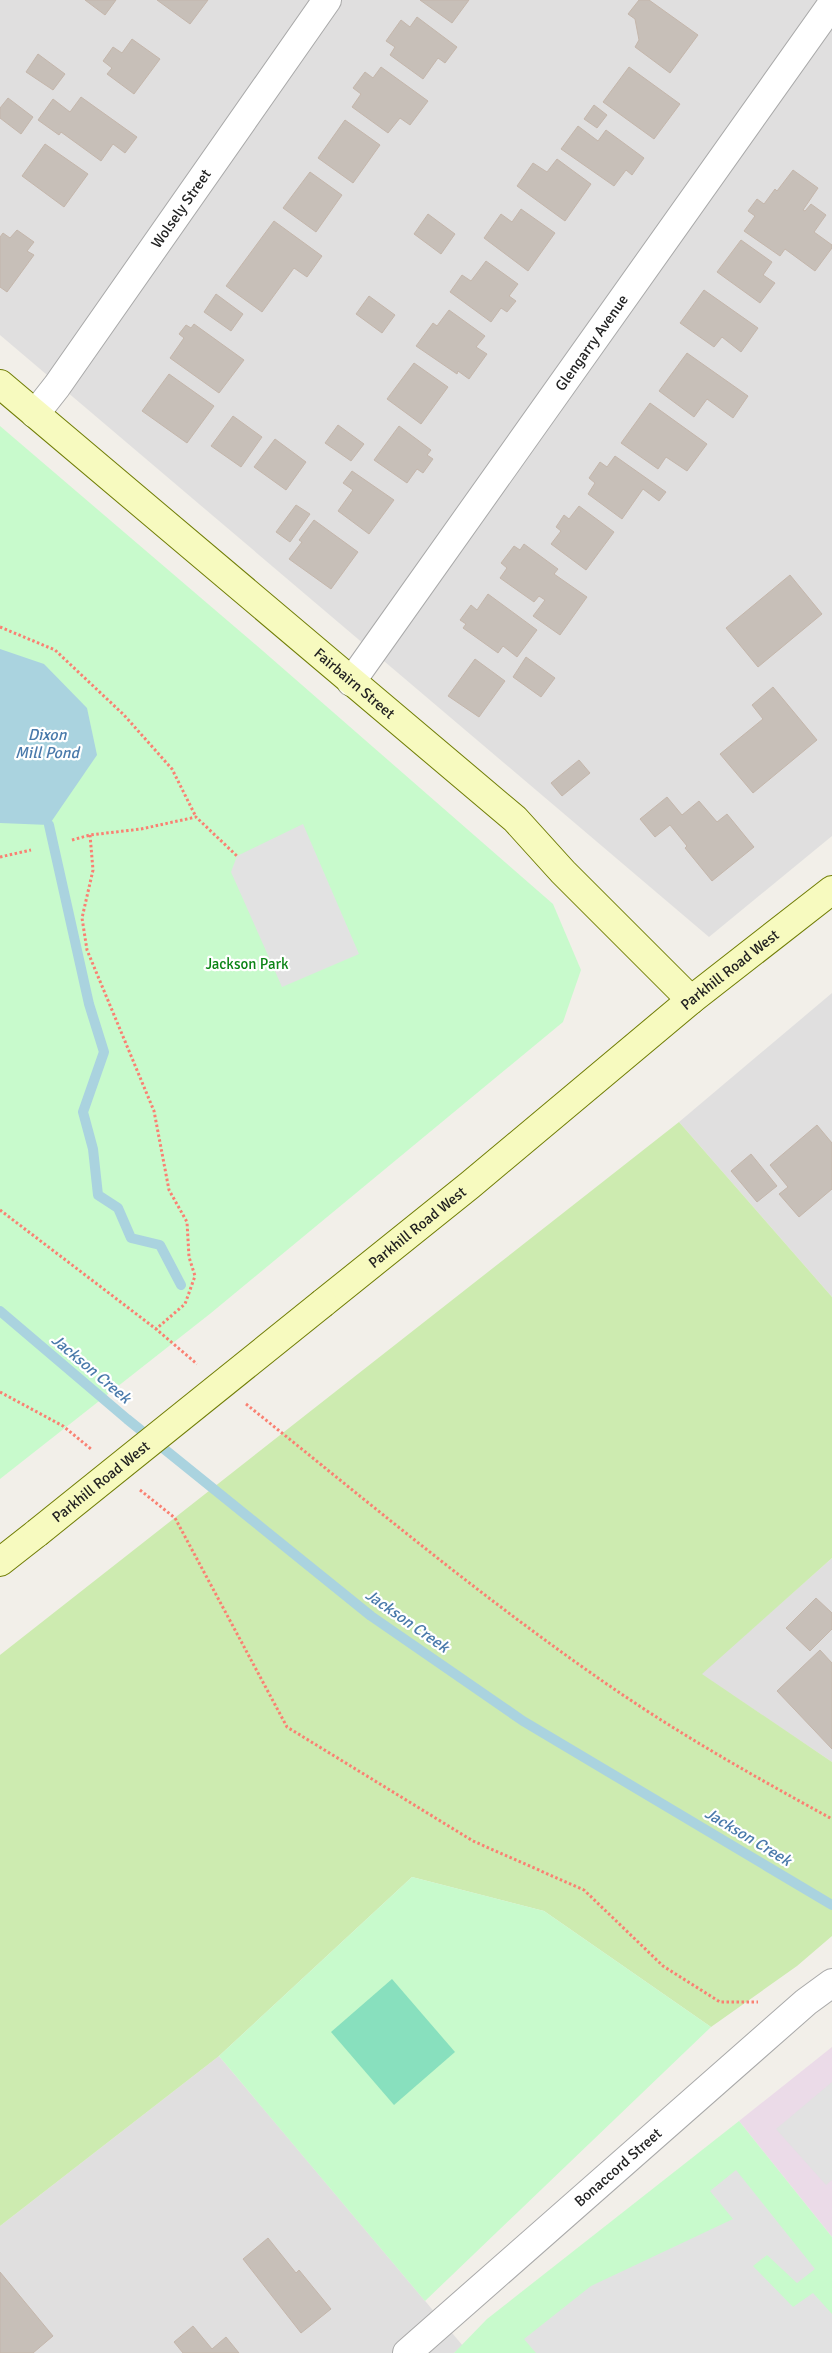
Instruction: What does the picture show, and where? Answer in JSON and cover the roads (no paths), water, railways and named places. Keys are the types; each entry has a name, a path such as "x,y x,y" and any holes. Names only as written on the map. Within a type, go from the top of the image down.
{"main road":[{"name":"Fairbairn Street","path":"0,384 515,819 564,872 691,1000"},
{"name":"Parkhill Road West","path":"0,1562 477,1179 691,1000 832,890"}],"street":[{"name":"Wolsely Street","path":"35,414 57,386 326,0"},
{"name":"Glengarry Avenue","path":"351,682 832,4"},
{"name":"Bonaccord Street","path":"408,2353 806,2002 832,1983"}],"water":[{"name":"Dixon Mill Pond","path":"0,649 44,664 87,708 97,755 49,825 0,823"}],"waterway":[{"path":"49,825 89,1004 104,1052 83,1112 93,1149 98,1195 118,1208 131,1238 160,1245 181,1285"},
{"name":"Jackson Creek","path":"0,1311 127,1419 371,1616 523,1721 832,1905"}],"park label":[{"name":"Jackson Park","path":"247,964"}]}
